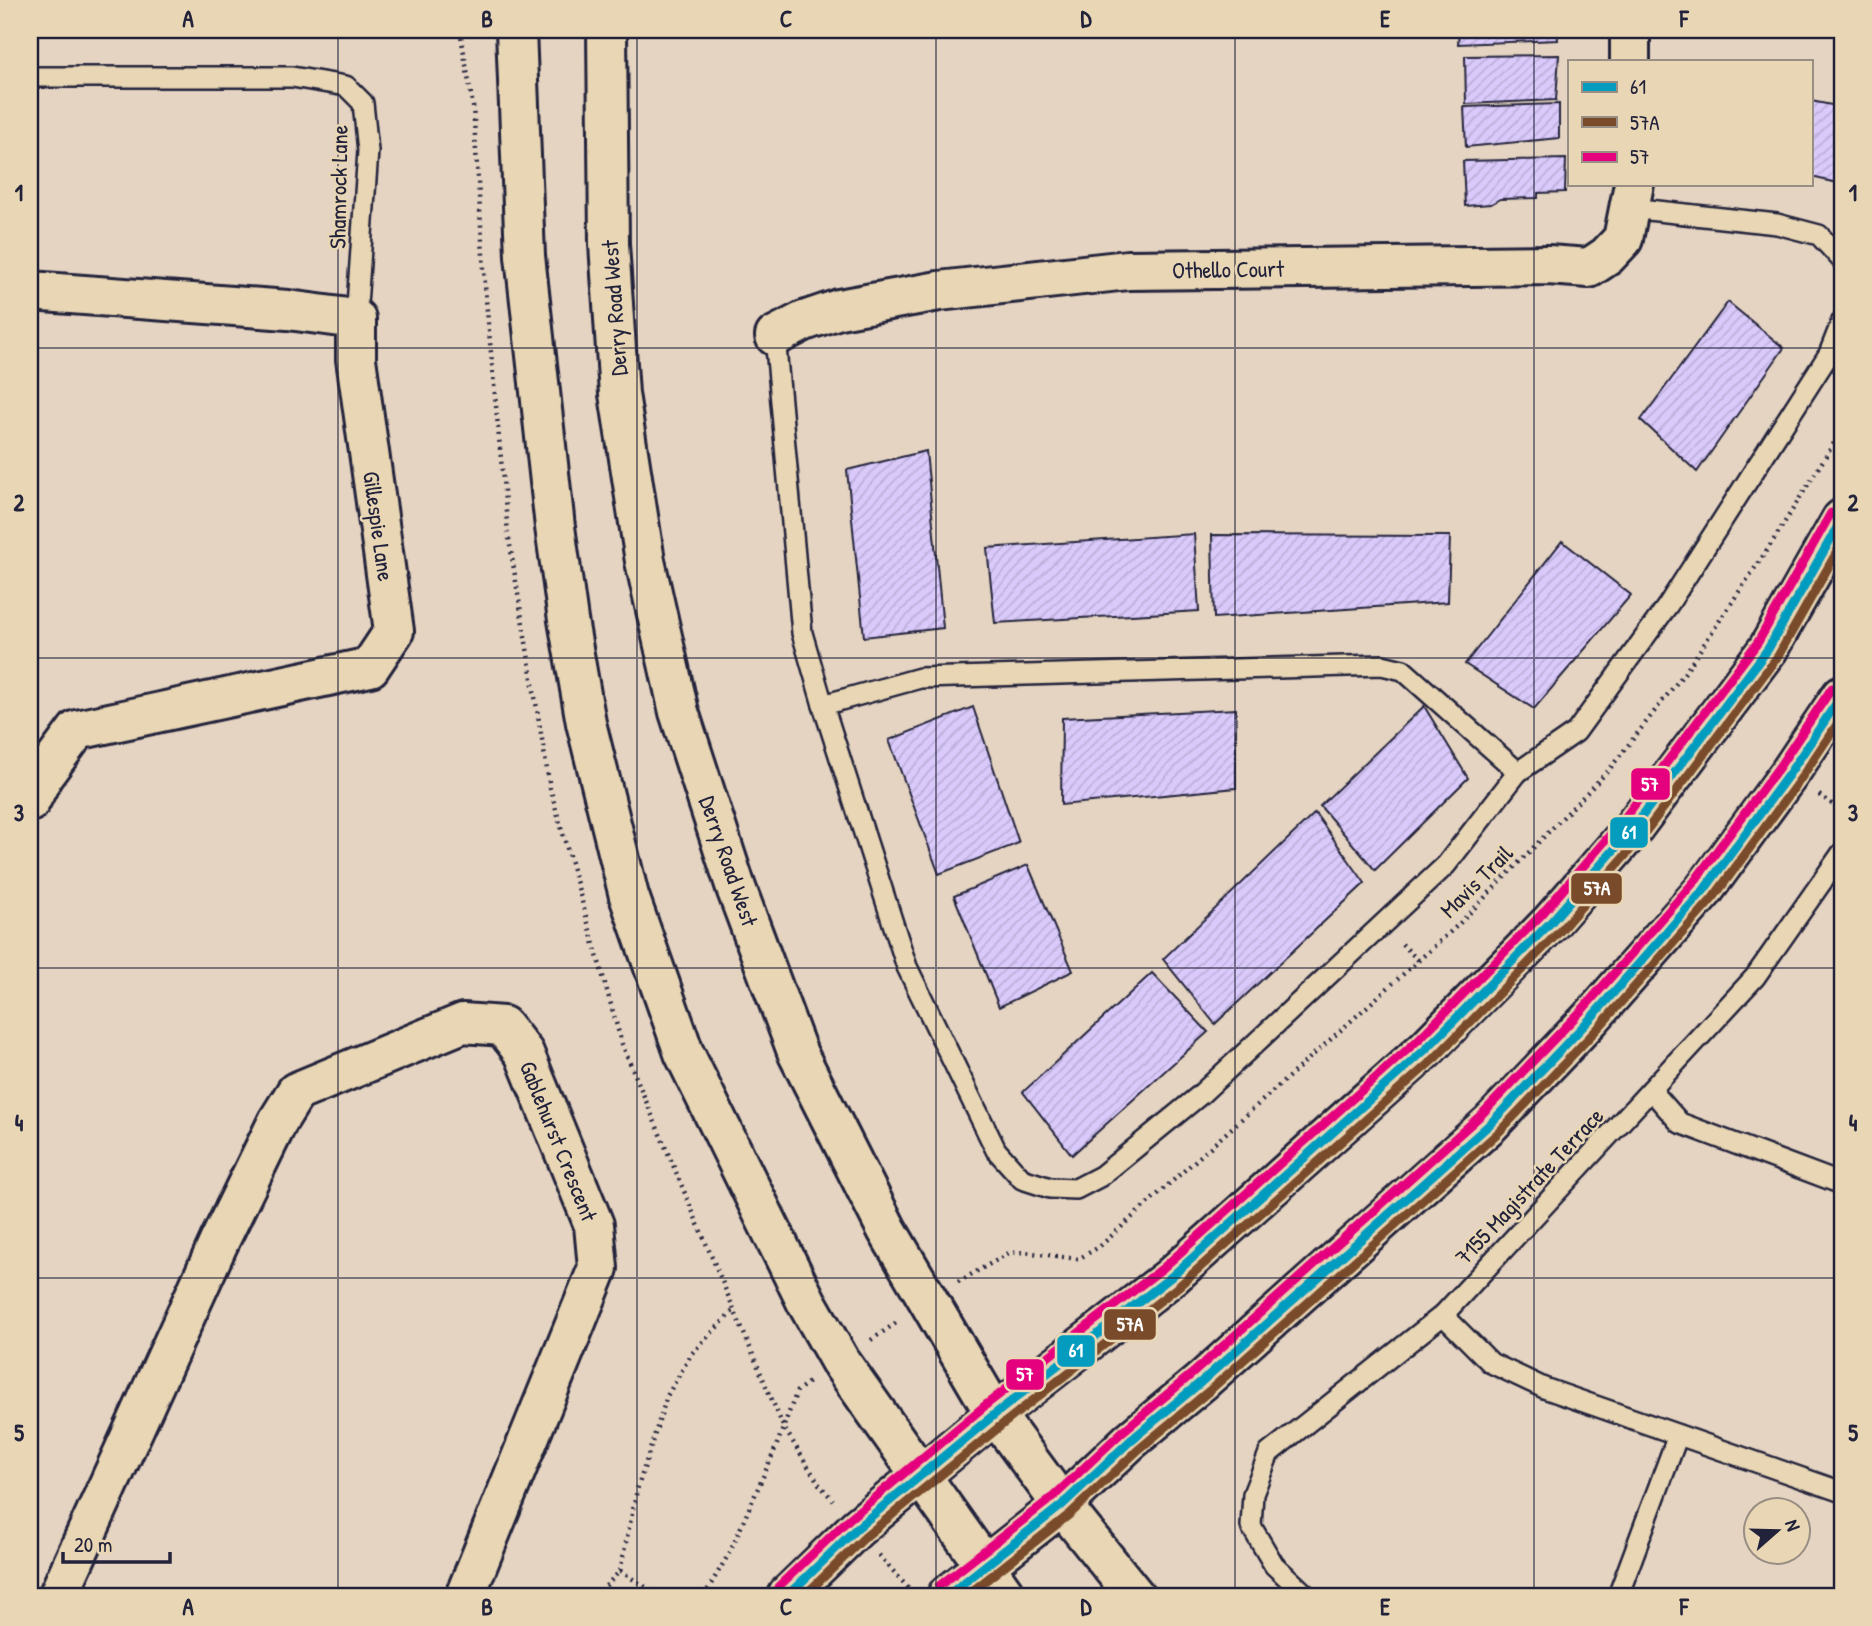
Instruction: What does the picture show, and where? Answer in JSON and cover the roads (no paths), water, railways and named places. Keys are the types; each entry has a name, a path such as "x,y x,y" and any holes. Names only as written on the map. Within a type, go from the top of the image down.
{"main road":[{"path":"516,30 525,256 555,527 586,723 629,896 684,1053 807,1303 839,1361 996,1581"},
{"name":"Derry Road West","path":"607,30 610,244 620,394 645,561 679,712 736,888 798,1055 887,1230 995,1414 1062,1505 1135,1596"},
{"path":"1630,30 1630,60"},
{"name":"Othello Court","path":"775,336 804,321 839,309 939,291 1128,270 1548,265 1589,268 1607,256 1623,239 1632,196"},
{"path":"30,292 288,310 356,319"},
{"name":"Gillespie Lane","path":"30,802 43,776 77,730 370,667 394,631 356,359 356,319"},
{"path":"788,1596 857,1528 995,1414 1181,1268 1426,1049 1551,922 1633,828 1768,649 1842,519"},
{"path":"947,1596 996,1581 1062,1505 1130,1441 1201,1382 1490,1124 1591,1018 1704,890 1789,774 1842,695"},
{"name":"Gablehurst Crescent","path":"58,1596 219,1242 278,1121 296,1092 463,1023 503,1026 524,1053 594,1225 598,1268 466,1596"}],"lane":[{"name":"Shamrock Lane","path":"30,77 292,77 346,86 363,103 368,151 356,319"},
{"path":"1632,196 1777,224 1819,235 1842,260"},
{"path":"775,336 802,633 906,967 996,1150 1022,1179 1050,1188 1076,1189 1101,1176 1200,1096 1446,865 1518,772 1576,732 1668,605 1829,354 1842,321"},
{"path":"823,705 920,678 1382,665 1403,670 1518,772"},
{"name":"7155 Magistrate Terrace","path":"1307,1596 1274,1566 1251,1526 1253,1494 1269,1453 1443,1315 1755,977 1842,853"},
{"path":"1651,1090 1680,1123 1842,1184"},
{"path":"1443,1315 1491,1363 1544,1388 1842,1492"},
{"path":"1618,1596 1678,1435"}]}
